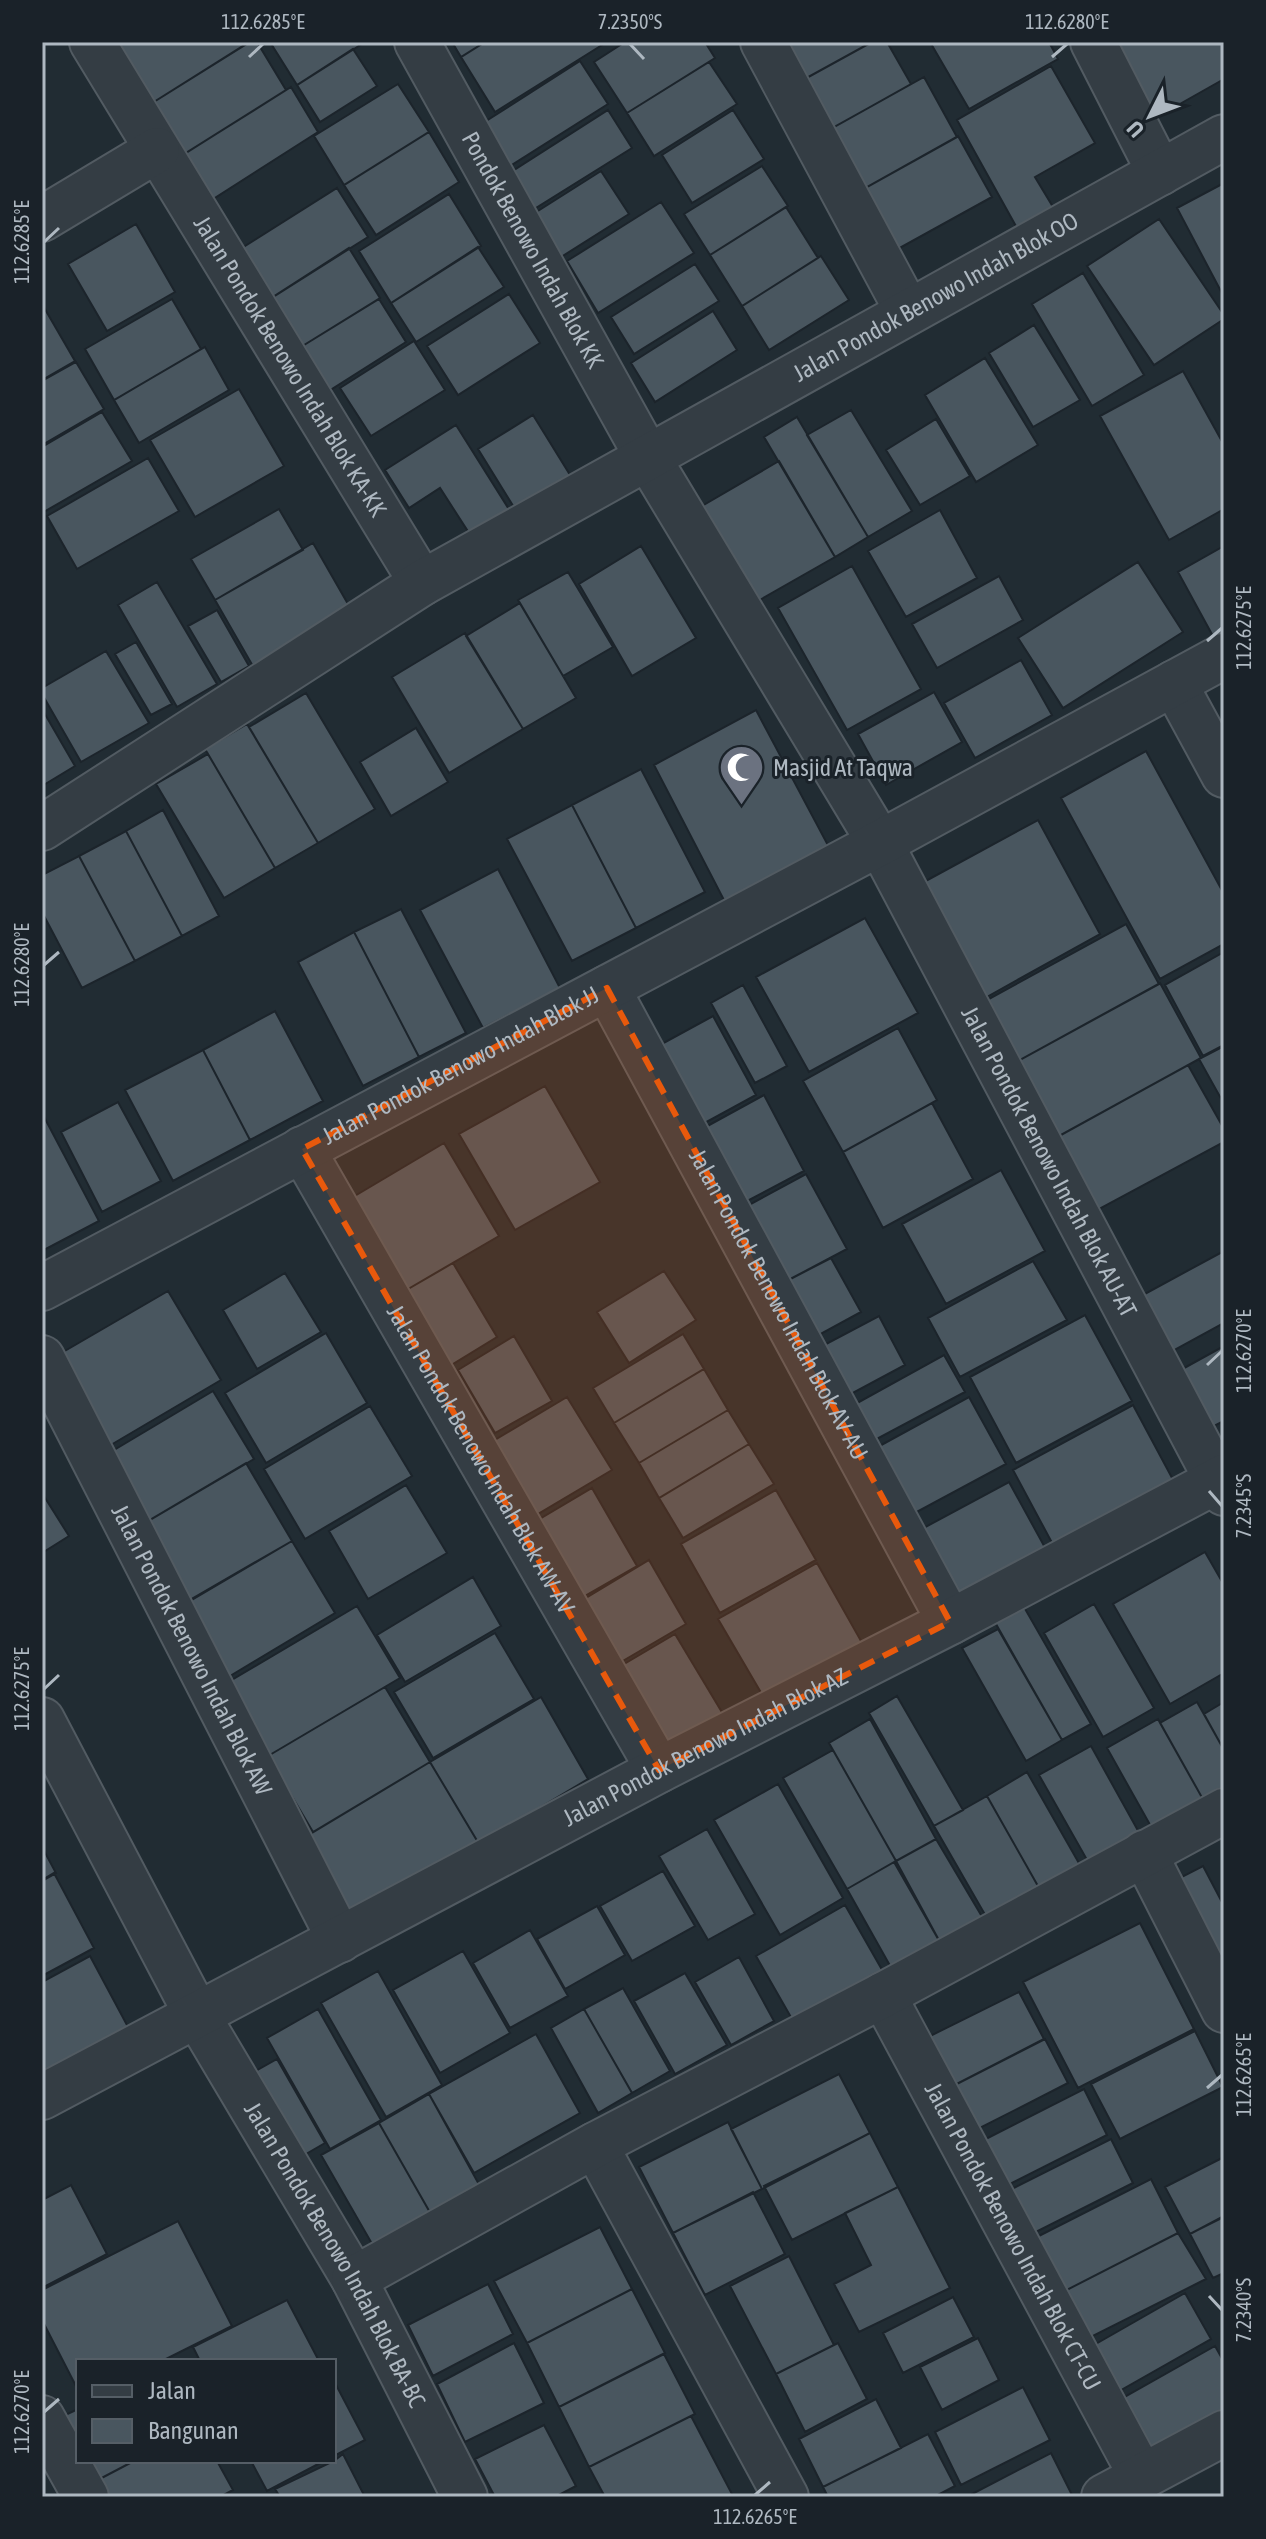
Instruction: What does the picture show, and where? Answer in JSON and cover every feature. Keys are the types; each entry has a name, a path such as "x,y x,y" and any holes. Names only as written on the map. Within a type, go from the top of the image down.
{"street":[{"name":"Jalan Pondok Benowo Indah Blok KA-KK","path":"92,42 422,583"},
{"name":"Pondok Benowo Indah Blok KK","path":"417,42 648,458 880,843"},
{"path":"763,42 908,312"},
{"path":"1093,42 1160,173"},
{"name":"Jalan Pondok Benowo Indah Blok OO","path":"648,458 1224,137"},
{"path":"42,219 157,150"},
{"path":"42,828 422,583 648,458"},
{"path":"880,843 1224,656"},
{"path":"1174,683 1224,775"},
{"name":"Jalan Pondok Benowo Indah Blok JJ","path":"42,1288 880,843"},
{"name":"Jalan Pondok Benowo Indah Blok AU-AT","path":"880,843 1222,1483"},
{"name":"Jalan Pondok Benowo Indah Blok AV-AU","path":"607,988 950,1622"},
{"name":"Jalan Pondok Benowo Indah Blok AW-AV","path":"302,1149 659,1770"},
{"name":"Jalan Pondok Benowo Indah Blok AW","path":"42,1358 340,1940"},
{"name":"Jalan Pondok Benowo Indah Blok AZ","path":"42,2097 659,1770 1222,1483"},
{"name":"Jalan Pondok Benowo Indah Blok BA-BC","path":"42,1720 197,2015 354,2279 465,2497"},
{"path":"354,2279 595,2145 883,1995 1224,1811"},
{"path":"1144,1853 1224,2010"},
{"name":"Jalan Pondok Benowo Indah Blok CT-CU","path":"883,1995 1142,2477"},
{"path":"595,2145 781,2496"},
{"path":"42,2418 86,2497"},
{"path":"1104,2497 1224,2433"}],"highlighted area":[{"path":"607,988 950,1622 659,1770 302,1149"}],"building":[{"path":"124,42 249,42 149,105 113,49"},
{"path":"250,42 257,42 286,90 181,156 149,105"},
{"path":"270,42 365,42 297,85"},
{"path":"452,42 485,42 461,57"},
{"path":"485,42 600,42 602,45 495,112 461,57"},
{"path":"625,42 705,42 715,58 627,113 594,62"},
{"path":"767,42 872,42 792,86"},
{"path":"872,42 887,42 911,84 820,135 792,86"},
{"path":"930,42 1049,42 1058,59 969,109"},
{"path":"1120,42 1224,42 1224,79 1155,118 1114,45"},
{"path":"353,49 377,86 320,122 297,85"},
{"path":"580,61 608,104 510,166 483,123"},
{"path":"709,62 737,104 654,156 627,113"},
{"path":"1051,66 1095,143 1035,177 1053,207 1017,228 957,120"},
{"path":"924,77 957,137 853,195 820,135"},
{"path":"398,84 429,132 344,185 314,136"},
{"path":"291,87 318,132 210,201 181,156"},
{"path":"608,110 632,148 531,211 508,174"},
{"path":"733,110 764,159 692,203 662,155"},
{"path":"429,132 459,182 376,235 344,185"},
{"path":"958,136 992,197 887,255 853,195"},
{"path":"762,166 788,206 710,255 684,214"},
{"path":"601,171 629,214 558,259 530,216"},
{"path":"1224,183 1224,297 1177,208"},
{"path":"337,188 368,237 265,302 234,253"},
{"path":"449,194 481,246 391,303 359,251"},
{"path":"661,202 694,253 598,313 567,261"},
{"path":"786,207 818,258 742,306 710,255"},
{"path":"1159,219 1224,319 1154,365 1087,266"},
{"path":"136,224 175,292 107,331 68,264"},
{"path":"478,247 504,287 416,342 391,303"},
{"path":"349,248 380,298 296,350 265,302"},
{"path":"821,256 849,300 769,350 742,306"},
{"path":"695,264 719,301 634,354 611,317"},
{"path":"1083,273 1144,375 1092,406 1032,304"},
{"path":"509,294 540,343 458,395 427,346"},
{"path":"172,299 201,349 114,400 85,349"},
{"path":"379,299 406,342 324,394 296,350"},
{"path":"42,304 75,361 42,380"},
{"path":"713,311 737,350 655,402 631,363"},
{"path":"1034,325 1080,400 1033,427 989,353"},
{"path":"414,341 445,390 371,436 340,388"},
{"path":"205,347 229,390 139,443 114,400"},
{"path":"985,358 1038,445 976,482 925,395"},
{"path":"76,362 104,409 42,445 42,381"},
{"path":"1183,371 1224,445 1224,509 1169,540 1100,416"},
{"path":"239,389 284,466 195,517 150,440"},
{"path":"851,410 912,511 868,537 807,435"},
{"path":"102,412 132,461 42,513 42,447"},
{"path":"533,415 575,483 520,517 478,449"},
{"path":"797,417 868,537 835,557 764,437"},
{"path":"936,419 970,476 920,505 886,450"},
{"path":"456,425 510,511 471,536 440,488 409,508 385,470"},
{"path":"148,458 179,511 77,569 47,516"},
{"path":"779,461 835,557 758,601 702,506"},
{"path":"279,509 303,550 215,600 191,559"},
{"path":"940,510 977,578 906,617 868,551"},
{"path":"313,543 356,618 258,675 215,600"},
{"path":"641,546 696,638 632,676 579,584"},
{"path":"1224,546 1224,632 1214,638 1178,572"},
{"path":"1138,562 1183,632 1063,708 1018,638"},
{"path":"852,566 921,689 847,730 778,608"},
{"path":"568,572 613,647 563,676 518,600"},
{"path":"999,576 1023,620 937,668 912,624"},
{"path":"157,582 217,684 177,707 118,605"},
{"path":"520,603 576,698 523,729 466,636"},
{"path":"217,610 249,666 221,682 188,626"},
{"path":"465,633 523,729 449,773 392,677"},
{"path":"136,642 172,704 151,715 115,654"},
{"path":"106,651 149,723 81,762 42,694 42,688"},
{"path":"1021,660 1052,715 975,758 944,703"},
{"path":"934,692 962,742 886,785 858,734"},
{"path":"306,693 375,809 318,843 249,727"},
{"path":"42,709 75,766 42,786"},
{"name":"Masjid At Taqwa","path":"756,710 830,849 726,904 654,765"},
{"path":"247,724 318,843 275,868 205,749"},
{"path":"416,728 448,782 391,816 360,762"},
{"path":"1146,751 1224,894 1224,944 1160,979 1061,798"},
{"path":"208,754 275,868 224,898 156,784"},
{"path":"641,769 705,892 636,928 572,805"},
{"path":"572,805 636,928 572,961 507,839"},
{"path":"163,810 219,916 182,936 126,831"},
{"path":"1038,820 1100,934 985,998 922,883"},
{"path":"126,831 182,936 135,961 79,856"},
{"path":"79,856 135,961 82,988 42,912 42,875"},
{"path":"498,869 560,988 483,1028 420,910"},
{"path":"401,909 466,1033 419,1057 354,932"},
{"path":"865,918 918,1013 809,1072 756,977"},
{"path":"1126,924 1159,984 1009,1066 976,1006"},
{"path":"354,932 419,1057 363,1086 298,962"},
{"path":"1224,952 1224,1045 1203,1056 1165,985"},
{"path":"1160,983 1201,1058 1050,1141 1009,1066"},
{"path":"743,985 787,1066 755,1083 711,1003"},
{"path":"275,1011 323,1101 250,1140 203,1050"},
{"path":"713,1016 756,1095 690,1131 647,1052"},
{"path":"898,1028 937,1100 843,1152 803,1081"},
{"path":"1224,1046 1224,1104 1199,1059"},
{"path":"203,1050 250,1140 173,1181 125,1090"},
{"path":"1188,1065 1224,1129 1224,1142 1090,1214 1050,1141"},
{"path":"545,1086 600,1182 515,1230 459,1134"},
{"path":"764,1095 804,1171 732,1209 691,1135"},
{"path":"118,1102 161,1181 102,1212 61,1132"},
{"path":"932,1103 973,1179 883,1228 843,1152"},
{"path":"42,1113 99,1221 42,1251"},
{"path":"444,1143 499,1236 403,1292 348,1200"},
{"path":"1001,1170 1045,1251 946,1304 902,1224"},
{"path":"806,1174 847,1249 777,1286 736,1212"},
{"path":"1224,1251 1224,1323 1160,1358 1130,1302"},
{"path":"831,1258 861,1312 806,1342 777,1286"},
{"path":"1033,1261 1067,1320 960,1377 928,1318"},
{"path":"453,1263 497,1337 448,1367 403,1292"},
{"path":"664,1271 696,1320 629,1363 597,1312"},
{"path":"285,1273 321,1332 257,1369 223,1310"},
{"path":"168,1291 221,1380 104,1449 51,1359"},
{"path":"1085,1315 1132,1401 1016,1463 970,1377"},
{"path":"879,1316 905,1365 836,1402 809,1353"},
{"path":"326,1333 367,1403 266,1463 225,1393"},
{"path":"683,1334 704,1369 614,1423 593,1388"},
{"path":"514,1336 552,1401 495,1433 458,1370"},
{"path":"1224,1346 1224,1421 1208,1429 1177,1372"},
{"path":"944,1355 965,1392 858,1449 839,1413"},
{"path":"704,1369 728,1410 639,1463 614,1423"},
{"path":"213,1391 254,1459 138,1527 99,1459"},
{"path":"567,1397 612,1470 521,1524 478,1450"},
{"path":"969,1397 1006,1464 900,1521 863,1455"},
{"path":"1133,1405 1178,1489 1058,1554 1013,1470"},
{"path":"370,1406 412,1476 305,1539 264,1469"},
{"path":"728,1410 749,1444 659,1498 639,1463"},
{"path":"749,1444 774,1484 683,1538 659,1498"},
{"path":"246,1463 292,1541 185,1604 138,1527"},
{"path":"1009,1482 1048,1553 944,1609 905,1538"},
{"path":"406,1485 447,1553 368,1599 329,1531"},
{"path":"592,1488 637,1566 583,1597 538,1520"},
{"path":"776,1490 816,1560 720,1613 681,1544"},
{"path":"42,1493 69,1536 42,1553"},
{"path":"292,1541 335,1613 225,1679 181,1605"},
{"path":"1205,1552 1224,1585 1224,1673 1170,1704 1113,1604"},
{"path":"649,1560 686,1624 609,1669 571,1607"},
{"path":"817,1563 865,1648 767,1703 718,1619"},
{"path":"473,1577 501,1626 405,1682 377,1635"},
{"path":"1020,1600 1091,1724 1062,1740 992,1617"},
{"path":"1094,1604 1154,1708 1103,1737 1044,1633"},
{"path":"357,1606 400,1678 268,1756 225,1684"},
{"path":"998,1629 1062,1740 1026,1761 962,1648"},
{"path":"495,1633 534,1699 433,1758 394,1692"},
{"path":"675,1634 723,1714 661,1751 614,1670"},
{"path":"385,1687 430,1762 313,1832 268,1756"},
{"path":"897,1696 963,1810 934,1826 869,1713"},
{"path":"541,1697 588,1779 479,1844 430,1762"},
{"path":"1197,1702 1224,1750 1224,1802 1209,1810 1160,1723"},
{"path":"1224,1702 1224,1750 1204,1714"},
{"path":"870,1719 936,1839 896,1861 829,1743"},
{"path":"1158,1719 1209,1810 1158,1839 1107,1748"},
{"path":"1091,1746 1146,1845 1095,1874 1039,1775"},
{"path":"833,1750 896,1861 847,1889 783,1778"},
{"path":"430,1762 482,1849 353,1925 302,1839"},
{"path":"1027,1772 1088,1879 1047,1902 987,1796"},
{"path":"778,1784 843,1898 780,1935 714,1820"},
{"path":"987,1796 1047,1902 995,1932 934,1826"},
{"path":"707,1829 755,1914 708,1940 659,1856"},
{"path":"936,1839 984,1920 941,1944 896,1861"},
{"path":"42,1847 56,1873 42,1881"},
{"path":"894,1862 941,1944 893,1971 847,1889"},
{"path":"1203,1866 1224,1906 1224,1962 1166,1885"},
{"path":"663,1871 695,1926 632,1961 600,1906"},
{"path":"54,1873 94,1948 42,1976 42,1880"},
{"path":"845,1905 885,1975 796,2026 756,1956"},
{"path":"597,1906 625,1955 565,1989 537,1939"},
{"path":"1140,1923 1194,2029 1078,2088 1023,1982"},
{"path":"530,1930 568,1996 510,2028 473,1963"},
{"path":"463,1951 510,2033 440,2073 393,1990"},
{"path":"90,1956 135,2040 52,2083 42,2064 42,1982"},
{"path":"739,1957 774,2021 731,2045 695,1982"},
{"path":"378,1971 442,2085 386,2117 321,2003"},
{"path":"685,1973 727,2045 675,2074 634,2001"},
{"path":"623,1988 670,2071 632,2093 584,2009"},
{"path":"1019,1992 1044,2039 945,2090 920,2041"},
{"path":"318,2009 381,2120 330,2149 267,2038"},
{"path":"584,2009 632,2093 598,2113 551,2028"},
{"path":"1195,2031 1223,2087 1120,2139 1091,2084"},
{"path":"536,2034 580,2113 474,2173 429,2094"},
{"path":"1045,2039 1068,2083 968,2134 945,2090"},
{"path":"277,2059 325,2143 287,2165 238,2081"},
{"path":"839,2074 870,2133 762,2189 731,2129"},
{"path":"1084,2089 1107,2135 998,2190 974,2145"},
{"path":"429,2094 481,2188 432,2216 379,2123"},
{"path":"728,2122 762,2189 673,2233 639,2167"},
{"path":"379,2123 432,2216 375,2249 321,2155"},
{"path":"870,2133 898,2187 792,2240 764,2186"},
{"path":"1111,2139 1133,2183 1022,2239 1000,2195"},
{"path":"1224,2157 1224,2217 1190,2234 1165,2187"},
{"path":"1151,2179 1178,2233 1053,2297 1025,2243"},
{"path":"71,2185 107,2254 42,2288 42,2200"},
{"path":"898,2187 950,2288 859,2332 834,2284 871,2265 845,2213"},
{"path":"753,2192 785,2254 705,2295 673,2233"},
{"path":"1224,2216 1224,2273 1213,2278 1190,2234"},
{"path":"178,2221 232,2326 166,2359 76,2359 76,2386 42,2320 42,2290"},
{"path":"600,2227 632,2289 527,2343 494,2281"},
{"path":"1178,2233 1206,2279 1077,2344 1053,2297"},
{"path":"789,2256 834,2345 776,2374 730,2286"},
{"path":"488,2284 513,2334 433,2376 408,2325"},
{"path":"632,2289 665,2353 559,2407 527,2343"},
{"path":"1185,2293 1211,2339 1107,2398 1080,2353"},
{"path":"953,2297 974,2337 903,2373 883,2333"},
{"path":"287,2300 318,2359 199,2359 193,2347"},
{"path":"978,2338 999,2380 942,2410 920,2367"},
{"path":"514,2343 544,2403 465,2442 437,2384"},
{"path":"838,2343 867,2399 805,2432 776,2374"},
{"path":"1215,2346 1224,2362 1224,2423 1142,2470 1107,2407"},
{"path":"664,2354 695,2414 589,2467 559,2407"},
{"path":"336,2385 365,2440 336,2455"},
{"path":"1023,2387 1050,2440 961,2485 935,2432"},
{"path":"876,2399 901,2448 823,2487 799,2439"},
{"path":"76,2410 76,2447 61,2417"},
{"path":"691,2416 733,2496 605,2497 589,2467"},
{"path":"544,2425 576,2486 555,2497 495,2497 475,2459"},
{"path":"928,2434 955,2486 934,2497 828,2497 823,2487"},
{"path":"1051,2453 1073,2497 973,2497 972,2494"},
{"path":"343,2454 365,2497 280,2497 275,2489 330,2463 336,2463"},
{"path":"84,2463 130,2463 94,2482"},
{"path":"130,2463 218,2463 233,2490 220,2497 102,2497 94,2482"},
{"path":"252,2463 320,2463 267,2491"}],"place":[{"name":"Masjid At Taqwa","path":"742,807"}]}
